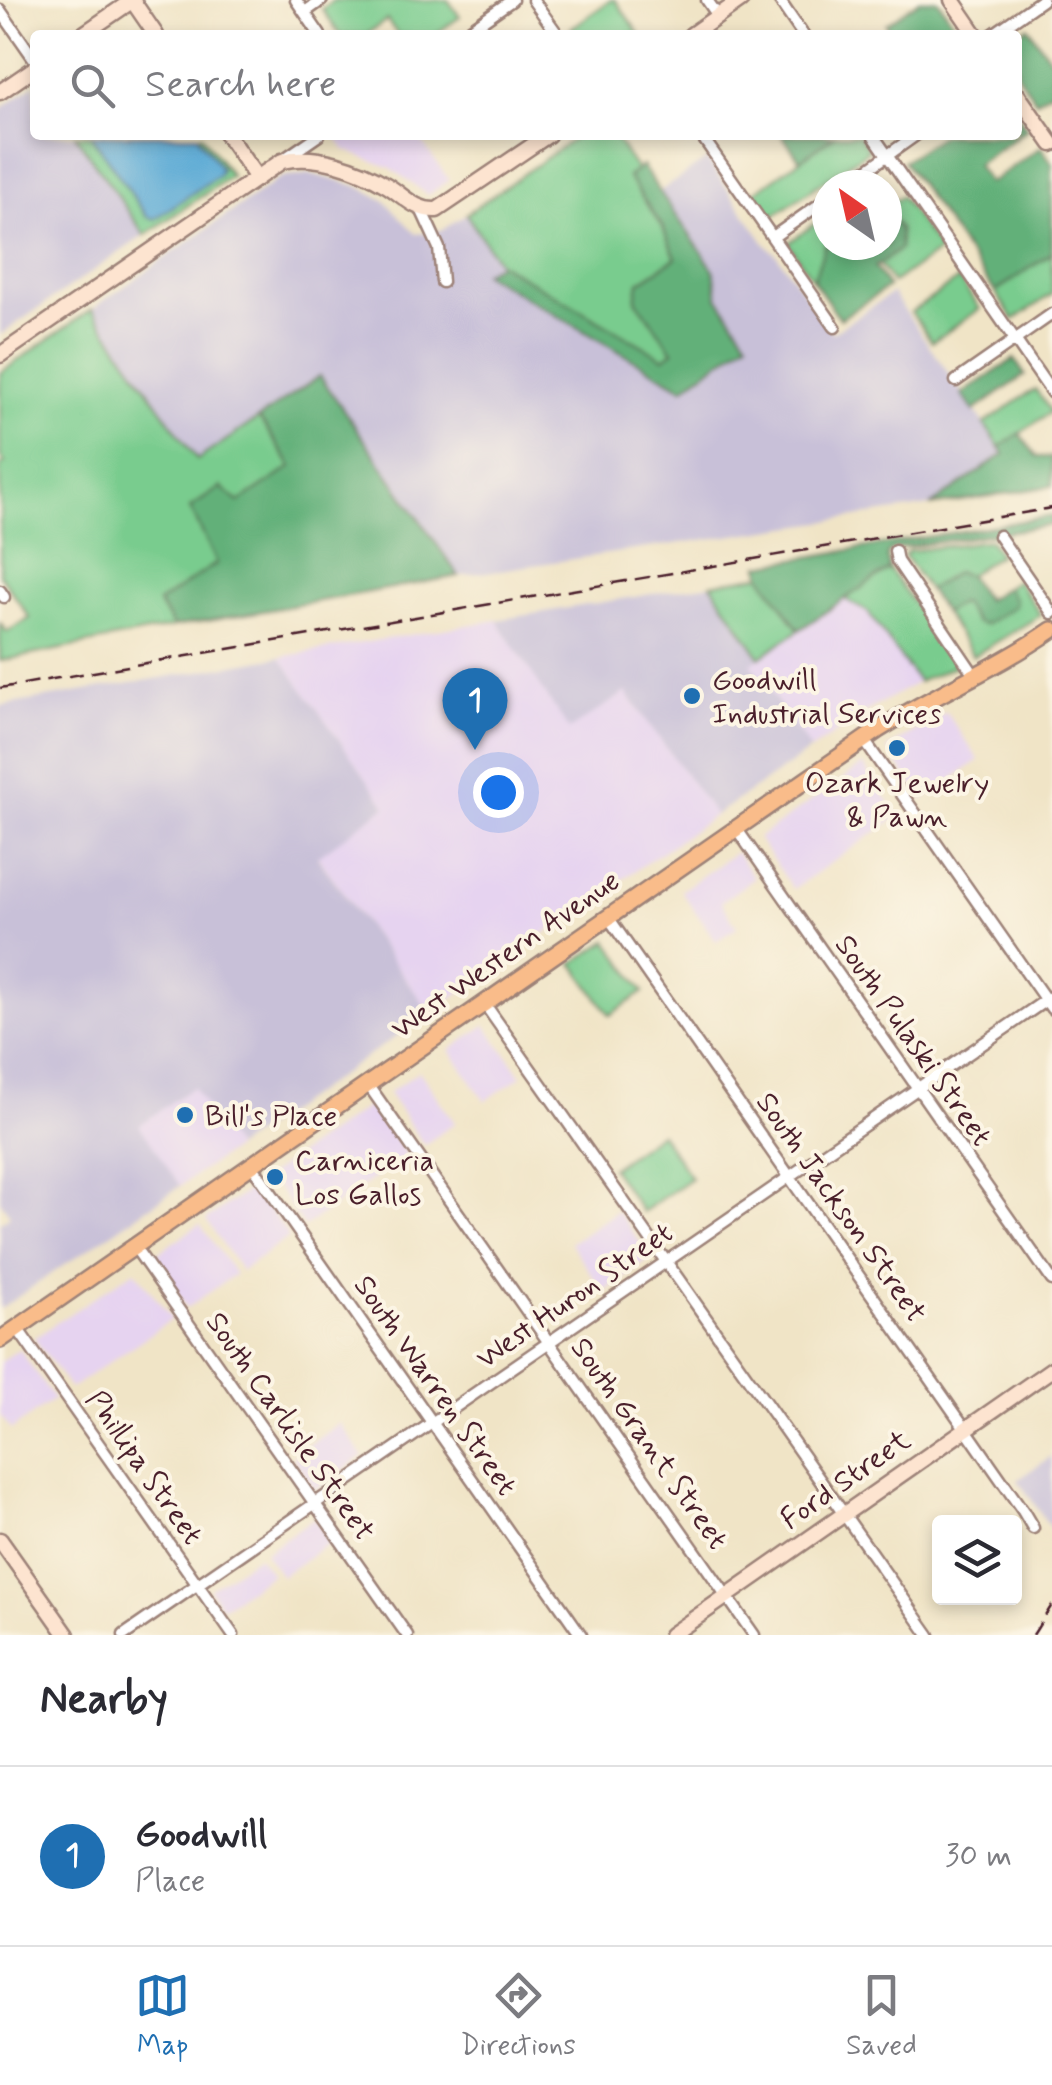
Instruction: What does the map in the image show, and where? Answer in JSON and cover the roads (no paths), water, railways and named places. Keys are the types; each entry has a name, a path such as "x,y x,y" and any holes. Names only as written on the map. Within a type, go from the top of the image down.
{"main road":[{"name":"West Western Avenue","path":"0,1340 864,740 921,703 976,676 1052,630"}],"street":[{"path":"89,30 132,0 153,30"},
{"path":"296,0 317,30"},
{"path":"305,12 322,0"},
{"path":"469,30 512,0"},
{"path":"533,0 554,30"},
{"path":"707,0 718,16"},
{"path":"698,30 741,0"},
{"path":"779,0 800,30"},
{"path":"952,0 973,30"},
{"path":"999,30 1042,0"},
{"path":"0,10 30,53"},
{"path":"0,92 30,71"},
{"path":"1022,101 1052,144"},
{"path":"230,140 257,178"},
{"path":"0,356 311,140"},
{"path":"421,209 445,206 541,140"},
{"path":"705,140 835,326"},
{"path":"876,140 1052,393"},
{"path":"867,170 909,140"},
{"path":"282,161 293,158 348,168 382,182 421,209 439,248 442,282"},
{"path":"773,237 812,210"},
{"path":"956,381 1052,314"},
{"path":"998,536 1052,612"},
{"path":"894,551 897,562 976,676"},
{"path":"864,740 1050,1002"},
{"name":"South Pulaski Street","path":"736,828 1052,1280"},
{"name":"South Jackson Street","path":"608,917 1033,1528"},
{"path":"484,1002 929,1635"},
{"name":"West Huron Street","path":"124,1635 918,1088 1050,1002"},
{"name":"South Grant Street","path":"367,1083 754,1635"},
{"name":"South Warren Street","path":"251,1164 581,1635"},
{"name":"South Carlisle Street","path":"134,1246 407,1635"},
{"name":"Phillipa Street","path":"17,1328 232,1635"},
{"name":"Ford Street","path":"671,1635 1052,1368"},
{"path":"0,1540 67,1635"}],"water":[{"path":"94,140 201,140 221,169 219,175 155,219 147,217"}],"railway":[{"path":"0,688 1052,508"},
{"path":"1033,1635 1052,1605"}],"place":[{"name":"Goodwill Industrial Services","path":"692,696"},
{"name":"Ozark Jewelry & Pawn","path":"897,748"},
{"name":"Goodwill","path":"475,750"},
{"name":"Bill's Place","path":"185,1115"},
{"name":"Carniceria Los Gallos","path":"275,1177"}]}
